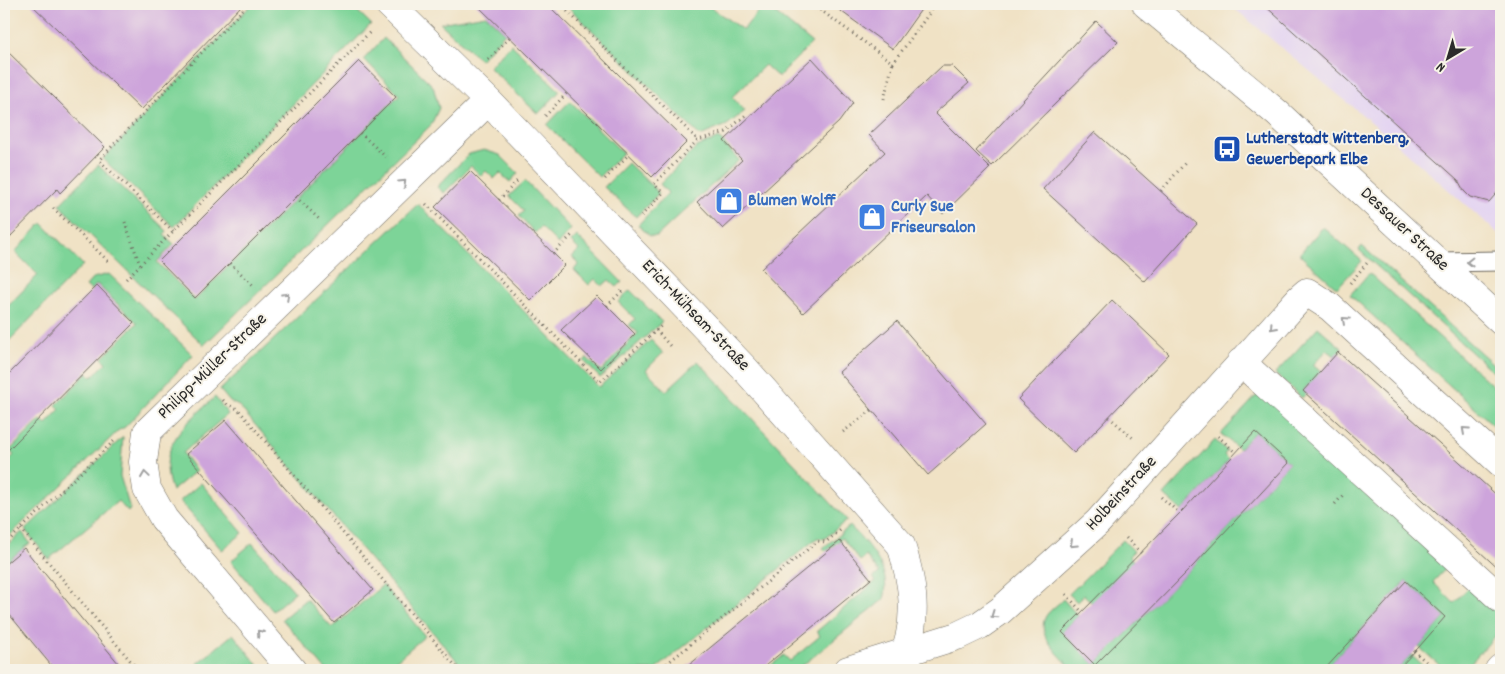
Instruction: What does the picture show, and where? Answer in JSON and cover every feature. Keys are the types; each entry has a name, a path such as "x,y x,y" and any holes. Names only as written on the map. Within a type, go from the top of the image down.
{"street":[{"name":"Dessauer Straße","path":"1146,4 1277,112 1501,321"},
{"name":"Erich-Mühsam-Straße","path":"391,6 488,101 684,305 868,506 902,546 911,576 914,606 912,635 902,662"},
{"name":"Philipp-Müller-Straße","path":"292,670 164,519 147,489 143,462 147,432 488,101"},
{"name":"Holbeinstraße","path":"848,670 902,662 980,624 1019,595 1098,522 1298,299 1307,292 1330,307 1501,462"},
{"path":"1241,362 1501,600"}],"lane":[{"path":"1438,262 1501,261"}],"path":[{"path":"174,231 100,160 248,4"},
{"path":"560,4 698,140"},
{"path":"812,4 893,63"},
{"path":"884,99 893,63 936,4"},
{"path":"126,279 391,6"},
{"path":"620,238 663,193 654,184 698,140 726,132 748,113"},
{"path":"1161,191 1185,164"},
{"path":"404,182 600,382 684,305"},
{"path":"52,208 109,262"},
{"path":"125,222 140,265"},
{"path":"656,330 670,346"},
{"path":"203,376 228,405 238,410 459,670"},
{"path":"819,452 872,410"},
{"path":"1109,417 1139,444"},
{"path":"4,545 122,434 147,432"},
{"path":"659,670 818,541 826,542 868,506"},
{"path":"21,529 138,670"},
{"path":"1414,651 1435,670"}],"shaded area":[{"path":"1229,4 1501,4 1501,236 1376,126"}],"green space":[{"path":"252,4 350,4 371,24 174,227 103,159"},
{"path":"565,4 706,4 743,30 764,4 812,43 778,77 765,65 732,97 745,111 727,125 700,136"},
{"path":"486,15 505,33 480,60 440,23"},
{"path":"384,38 433,86 439,108 431,125 204,345 59,205 98,165 167,231 164,235 174,244 157,262 195,300 399,95 364,59"},
{"path":"511,44 560,91 538,114 489,67"},
{"path":"570,101 623,153 599,177 547,125"},
{"path":"719,138 739,160 657,236 650,236 638,225 668,193 660,184 697,147"},
{"path":"484,150 500,155 518,173 510,182 500,173 494,179 486,171 481,176 471,166 444,193 437,187 469,154"},
{"path":"628,163 659,193 636,217 604,187"},
{"path":"525,181 571,229 558,244 541,227 535,233 519,216 524,211 509,196"},
{"path":"418,204 599,387 651,340 663,353 646,370 666,391 698,361 847,520 824,539 817,538 655,670 465,670 239,406 230,402 220,390"},
{"path":"42,223 83,265 4,346 4,310 38,275 15,252"},
{"path":"1323,227 1362,261 1337,288 1301,256 1301,252"},
{"path":"577,236 622,282 617,287 609,280 602,286 595,279 589,285 574,270 579,264 572,257 579,250 571,242"},
{"path":"1362,246 1501,371 1501,379 1359,250"},
{"path":"1369,273 1501,393 1501,432 1350,295"},
{"path":"109,274 193,355 125,427 119,430 4,541 4,465 14,455 9,451 41,420 46,424 60,409 56,405 87,373 92,377 106,363 102,358 137,323 97,284 91,290 86,286 93,278"},
{"path":"630,290 662,322 600,378 584,361 587,358 601,371 638,333 629,325 635,319 618,302"},
{"path":"1318,327 1342,348 1335,356 1327,350 1313,365 1321,372 1303,391 1306,394 1302,398 1275,374"},
{"path":"1261,391 1451,563 1433,582 1454,603 1472,584 1501,610 1501,630 1464,670 1445,670 1419,647 1445,617 1406,581 1324,670 1073,670 1057,653 1047,639 1043,625 1046,615 1063,599 1078,616 1062,632 1095,665 1193,566 1289,463 1255,432 1239,449 1221,434"},
{"path":"215,397 228,414 183,453 196,471 172,491 167,461 170,449 184,427"},
{"path":"123,437 120,476 130,509 128,512 118,501 49,559 25,530"},
{"path":"1215,440 1227,451 1224,455 1229,460 1182,511 1164,495"},
{"path":"201,483 243,533 222,550 180,501"},
{"path":"850,526 871,550 882,568 886,588 884,599 797,670 765,670 784,655 790,661 820,636 817,631 876,581 873,578 879,573 866,556 860,561 842,538 826,551 823,548"},
{"path":"22,532 30,543 4,564 4,549"},
{"path":"1123,540 1134,551 1129,556 1133,561 1092,603 1084,595 1077,602 1069,594"},
{"path":"252,543 295,592 273,611 231,561"},
{"path":"383,585 425,636 385,670 326,670 282,619 306,599 332,628"},
{"path":"233,634 262,670 190,670"},
{"path":"1411,655 1427,670 1403,670 1400,667"}],"building":[{"path":"31,4 243,4 141,110"},
{"path":"476,4 547,4 687,142 652,177"},
{"path":"831,4 925,4 893,49"},
{"path":"1263,4 1501,4 1501,188 1489,202 1470,197 1458,180"},
{"path":"1096,21 1118,42 992,166 976,151"},
{"path":"4,48 105,147 60,193 57,189 4,243"},
{"path":"812,58 853,103 839,122 723,229 697,202 742,160 724,141"},
{"path":"359,61 396,97 195,298 159,261"},
{"path":"942,66 952,66 969,83 935,113 990,168 943,214 927,196 803,313 761,269 885,152 869,135"},
{"path":"1095,132 1197,224 1145,282 1043,189"},
{"path":"470,171 565,265 530,300 435,207"},
{"path":"97,285 134,323 4,454 4,379"},
{"path":"597,296 635,334 601,369 561,330"},
{"path":"1112,300 1169,354 1074,453 1018,399"},
{"path":"897,321 986,424 928,475 839,372"},
{"path":"1338,352 1501,499 1501,571 1303,391"},
{"path":"226,420 373,590 334,623 186,454"},
{"path":"1255,432 1289,463 1193,566 1095,665 1062,632 1182,511"},
{"path":"840,541 871,579 760,670 683,670"},
{"path":"24,548 124,670 55,670 4,608 4,565"},
{"path":"1406,581 1445,617 1419,647 1397,670 1324,670"}],"place":[{"name":"Lutherstadt Wittenberg, Gewerbepark Elbe","path":"1227,149"},
{"name":"Blumen Wolff","path":"729,201"},
{"name":"Curly Sue Friseursalon","path":"872,217"}]}
